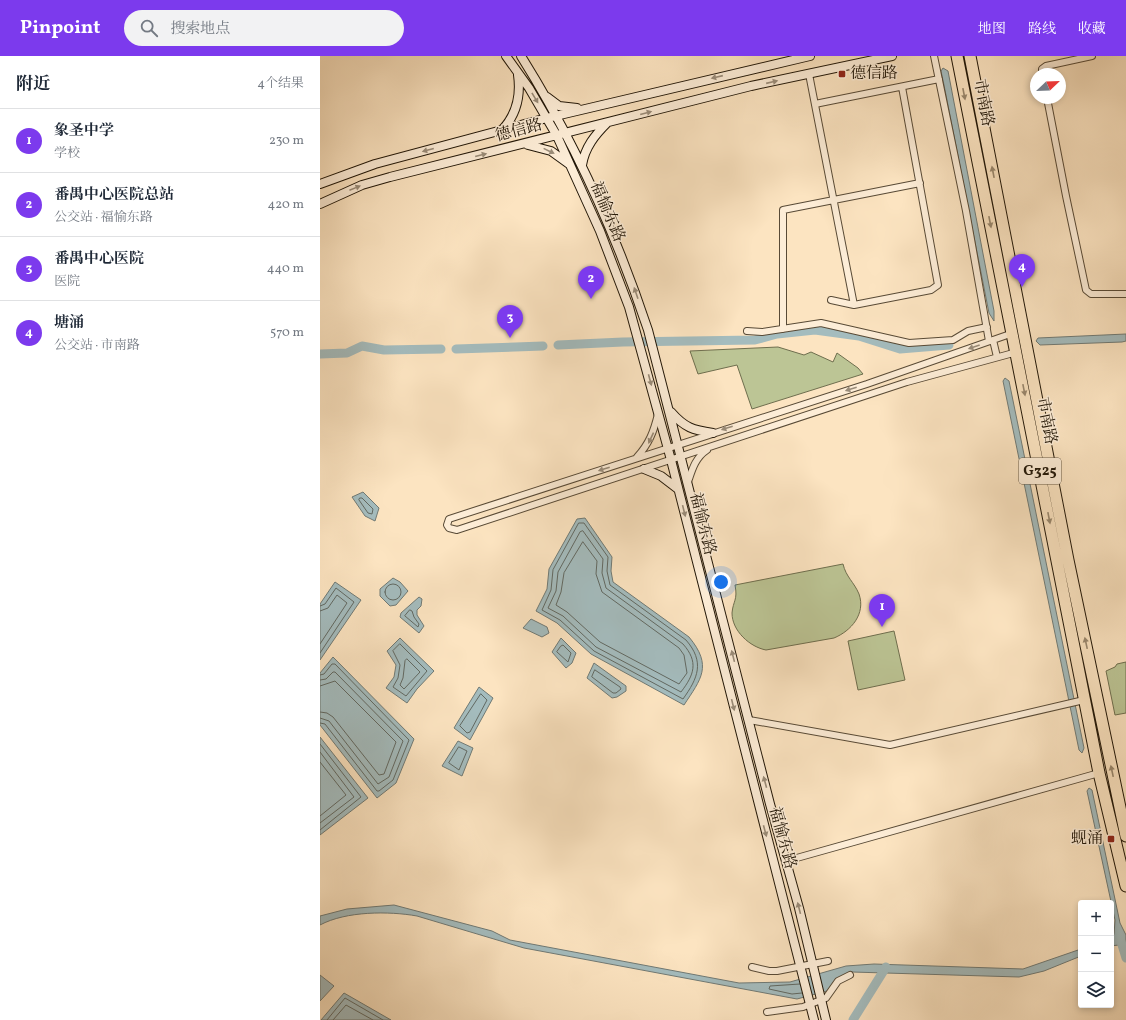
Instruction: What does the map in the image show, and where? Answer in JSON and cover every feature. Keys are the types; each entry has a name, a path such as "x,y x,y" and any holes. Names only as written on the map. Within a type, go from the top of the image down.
{"highway":[{"name":"市南路","path":"957,56 1020,371 1081,700 1126,886"},
{"name":"市南路","path":"970,56 1032,368 1068,560 1126,836"},
{"path":"975,81 978,56"},
{"path":"1008,315 1021,312"},
{"path":"1020,371 1032,368"}],"street":[{"name":"福愉东路","path":"506,56 547,118 572,166 613,264 636,330 668,448 744,751 814,1020"},
{"name":"福愉东路","path":"521,56 566,134 614,235 648,330 804,929 826,1020"},
{"name":"德信路","path":"320,184 375,164 547,118 810,56"},
{"name":"德信路","path":"320,204 362,185 390,177 809,74 892,56"},
{"path":"934,56 987,327 997,357"},
{"path":"1043,68 1046,66 1092,56"},
{"path":"502,130 510,122 518,106 520,88 518,72"},
{"path":"809,74 854,304"},
{"path":"815,104 938,79"},
{"path":"831,300 854,304 931,290 938,285 902,87"},
{"path":"544,94 559,106 587,108"},
{"path":"1048,104 1086,290 1091,294 1126,294"},
{"path":"582,166 584,154 590,144 608,123"},
{"path":"524,144 539,146 551,151 572,166"},
{"path":"783,329 783,210 920,183"},
{"path":"747,331 762,332 821,323 909,343 953,340 968,331 987,327"},
{"path":"1024,329 867,384 449,519 447,525 449,528 457,530 907,382 1028,349"},
{"path":"635,458 646,447 653,433 657,409 667,402"},
{"path":"670,411 684,426 694,430 713,433"},
{"path":"688,482 698,458 709,448"},
{"path":"644,469 661,476 678,489"},
{"path":"749,720 890,745 1081,700"},
{"path":"786,860 1099,773"},
{"path":"792,932 804,929"},
{"path":"752,967 769,971 802,971 813,969 828,961"},
{"path":"767,1012 790,1010 820,998 826,998 838,981 850,975"}],"green space":[{"path":"778,347 804,355 811,352 833,362 837,353 858,368 863,374 752,409 737,365 698,374 690,351"},
{"path":"843,564 859,594 861,601 859,615 856,621 840,635 834,638 766,650 748,642 735,626 732,613 736,597 735,585"},
{"path":"894,631 905,680 858,690 848,641"},
{"path":"1126,662 1126,713 1115,715 1106,671 1115,667 1117,664"}],"water":[{"path":"943,68 948,71 994,311 994,321 989,313 941,71"},
{"path":"1126,334 1126,341 1122,342 1040,345 1036,341 1038,338"},
{"path":"1005,378 1009,381 1084,748 1082,753 1079,750 1003,381"},
{"path":"363,492 379,508 375,521 365,516 352,497"},
{"path":"585,518 612,557 611,571 613,582 689,637 701,656 702,672 684,705 591,654 557,623 536,611 547,589 549,569 577,519"},
{"path":"393,578 400,582 408,591 396,605 390,606 380,596 380,589"},
{"path":"335,582 361,600 320,660 320,604"},
{"path":"419,597 422,599 421,606 417,610 417,615 424,626 419,633 400,617 401,613"},
{"path":"531,619 547,627 549,633 542,637 523,628"},
{"path":"400,638 434,671 417,689 407,703 386,688 394,677 396,665 387,651"},
{"path":"561,638 576,653 572,663 566,668 552,652"},
{"path":"333,657 414,739 396,783 377,798 320,725 320,673"},
{"path":"594,663 626,686 626,691 617,697 612,698 587,678"},
{"path":"479,687 493,698 470,740 454,728"},
{"path":"320,737 368,798 320,835"},
{"path":"458,741 473,748 462,776 442,766"},
{"path":"1089,788 1092,790 1120,923 1126,935 1126,944 1114,946 1114,900 1111,900 1087,791"},
{"path":"394,905 492,931 510,940 739,983 790,982 846,966 874,964 1023,969 1078,950 1078,957 1044,971 1019,977 852,972 839,978 827,991 797,999 524,948 406,914 368,913 330,920 320,925 320,916 347,909"},
{"path":"320,975 334,986 320,1001"},
{"path":"344,993 391,1020 321,1020"}],"waterway":[{"path":"558,345 623,342 755,340 777,334 815,330 859,336 900,349 949,345"},
{"path":"320,354 347,353 362,346 384,350 441,349"},
{"path":"456,349 543,346"},
{"path":"1119,935 1126,958"},
{"path":"853,1020 886,967"}],"place":[{"name":"德信路","path":"842,74"},
{"name":"塘涌","path":"1022,287"},
{"name":"番禺中心医院总站","path":"591,299"},
{"name":"番禺中心医院","path":"510,338"},
{"name":"象圣中学","path":"882,627"},
{"name":"蚬涌","path":"1111,839"}]}
